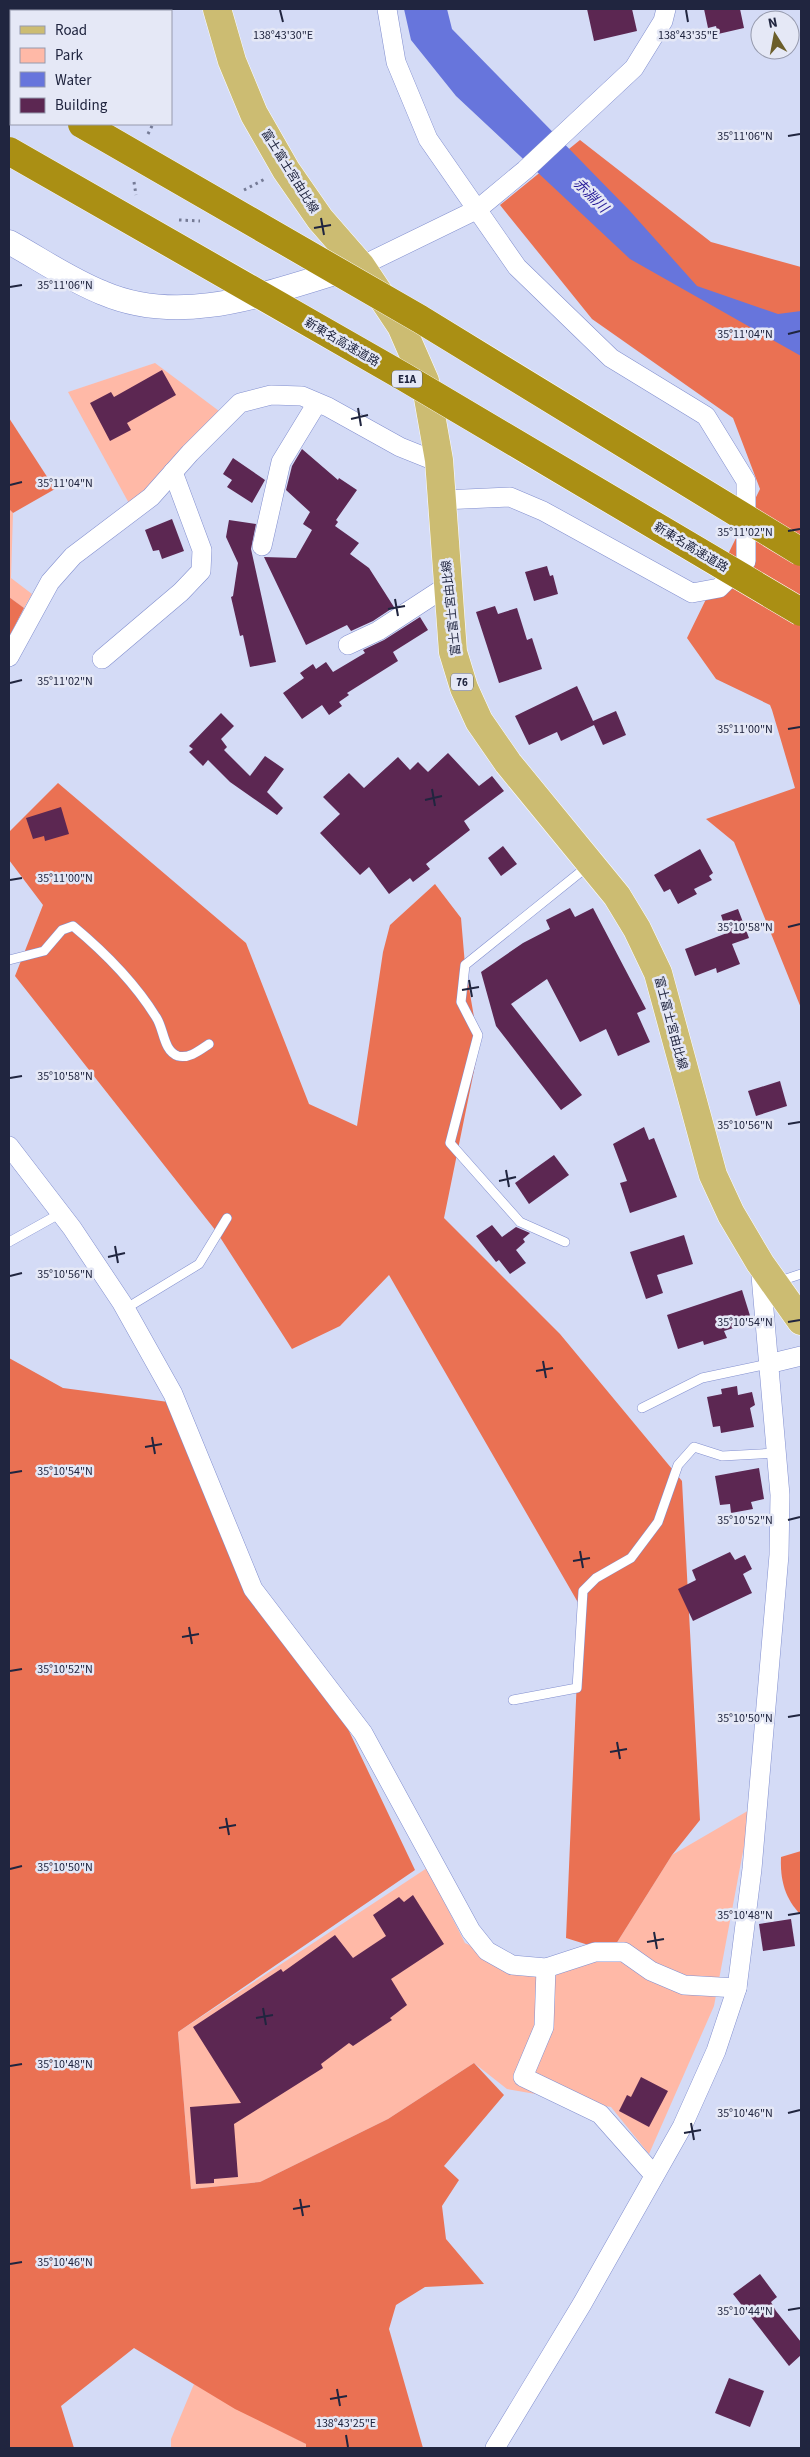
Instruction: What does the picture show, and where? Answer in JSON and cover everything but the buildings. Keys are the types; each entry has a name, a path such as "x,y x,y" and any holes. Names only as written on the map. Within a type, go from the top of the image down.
{"highway":[{"path":"84,125 420,319 801,552"},
{"name":"新東名高速道路","path":"9,151 404,377 801,612"}],"main road":[{"name":"富士富士宮由比線","path":"217,9 232,61 254,114 286,170 320,219 361,266 401,326 425,381 439,460 453,652 464,688 479,721 508,763 617,896 637,928 658,973 713,1175 731,1214 767,1272 801,1321"}],"street":[{"path":"386,9 396,62 428,139 517,267 612,358 706,416 746,481 746,561 719,588 692,593 543,511 510,497 442,500"},
{"path":"9,242 103,293 141,305 178,309 221,305 361,266 478,209 525,170 634,68 662,21 666,9"},
{"path":"9,657 50,582 73,556 151,497 240,402 271,395 302,396 400,447 430,459 439,460"},
{"path":"262,546 273,465 317,403"},
{"path":"102,659 181,592 201,571 202,550 173,472"},
{"path":"348,645 378,630 447,586"},
{"path":"9,1146 61,1213 125,1309 172,1394 253,1589 363,1733 471,1931 487,1951 512,1965 546,1968 595,1952 624,1952 651,1971 684,1985 737,1988"},
{"path":"495,2448 582,2304 682,2127 716,2051 737,1988 752,1869 779,1555 780,1495 768,1364 767,1272"},
{"path":"768,1364 801,1356"},
{"path":"546,1968 544,2027 523,2076 600,2114 654,2175"}],"lane":[{"path":"565,1242 520,1222 450,1143 478,1035 460,1002 465,965 590,863"},
{"path":"9,960 44,950 62,930 73,926 98,947 142,997 157,1018 169,1050 178,1056 190,1056 209,1044"},
{"path":"9,1242 61,1213"},
{"path":"125,1309 199,1264 227,1218"},
{"path":"767,1272 801,1274"},
{"path":"642,1408 702,1378 768,1364"},
{"path":"513,1700 577,1688 583,1591 596,1578 631,1558 658,1522 678,1465 694,1447 722,1456 776,1453"}],"green space":[{"path":"155,363 219,411 131,507 68,392"},
{"path":"9,509 13,513 11,578 32,594 24,608 9,597"},
{"path":"751,1809 714,2006 649,2154 611,2107 507,2089 474,2063 388,2119 260,2182 191,2189 178,2032 427,1868 465,1943 512,1965 611,1952 672,1855"},
{"path":"194,2384 306,2444 306,2448 171,2448 171,2439"}],"shaded area":[{"path":"580,140 711,242 801,267 801,1008 734,842 706,819 795,788 772,710 770,705 716,679 687,638 760,489 733,418 592,319 500,205"},
{"path":"9,418 55,489 13,513 9,509"},
{"path":"9,597 24,608 9,637"},
{"path":"58,783 246,943 309,1104 357,1126 383,952 390,925 435,884 461,918 465,965 479,1046 444,1218 560,1334 682,1481 700,1820 672,1855 611,1952 566,1938 580,1606 389,1275 340,1326 292,1349 216,1231 15,976 43,905 9,860 9,832"},
{"path":"9,1358 63,1388 176,1403 253,1589 330,1691 415,1870 178,2032 191,2189 260,2182 388,2119 474,2063 504,2095 444,2166 459,2180 442,2206 446,2239 484,2284 425,2287 396,2305 389,2329 423,2448 306,2448 306,2444 235,2409 134,2348 61,2406 74,2448 9,2448"},
{"path":"801,1851 801,1915 787,1896 783,1881 781,1857"}],"water":[{"name":"赤淵川","path":"404,9 447,9 452,29 629,210 697,286 778,314 801,311 801,356 630,259 456,96 411,40"}]}
